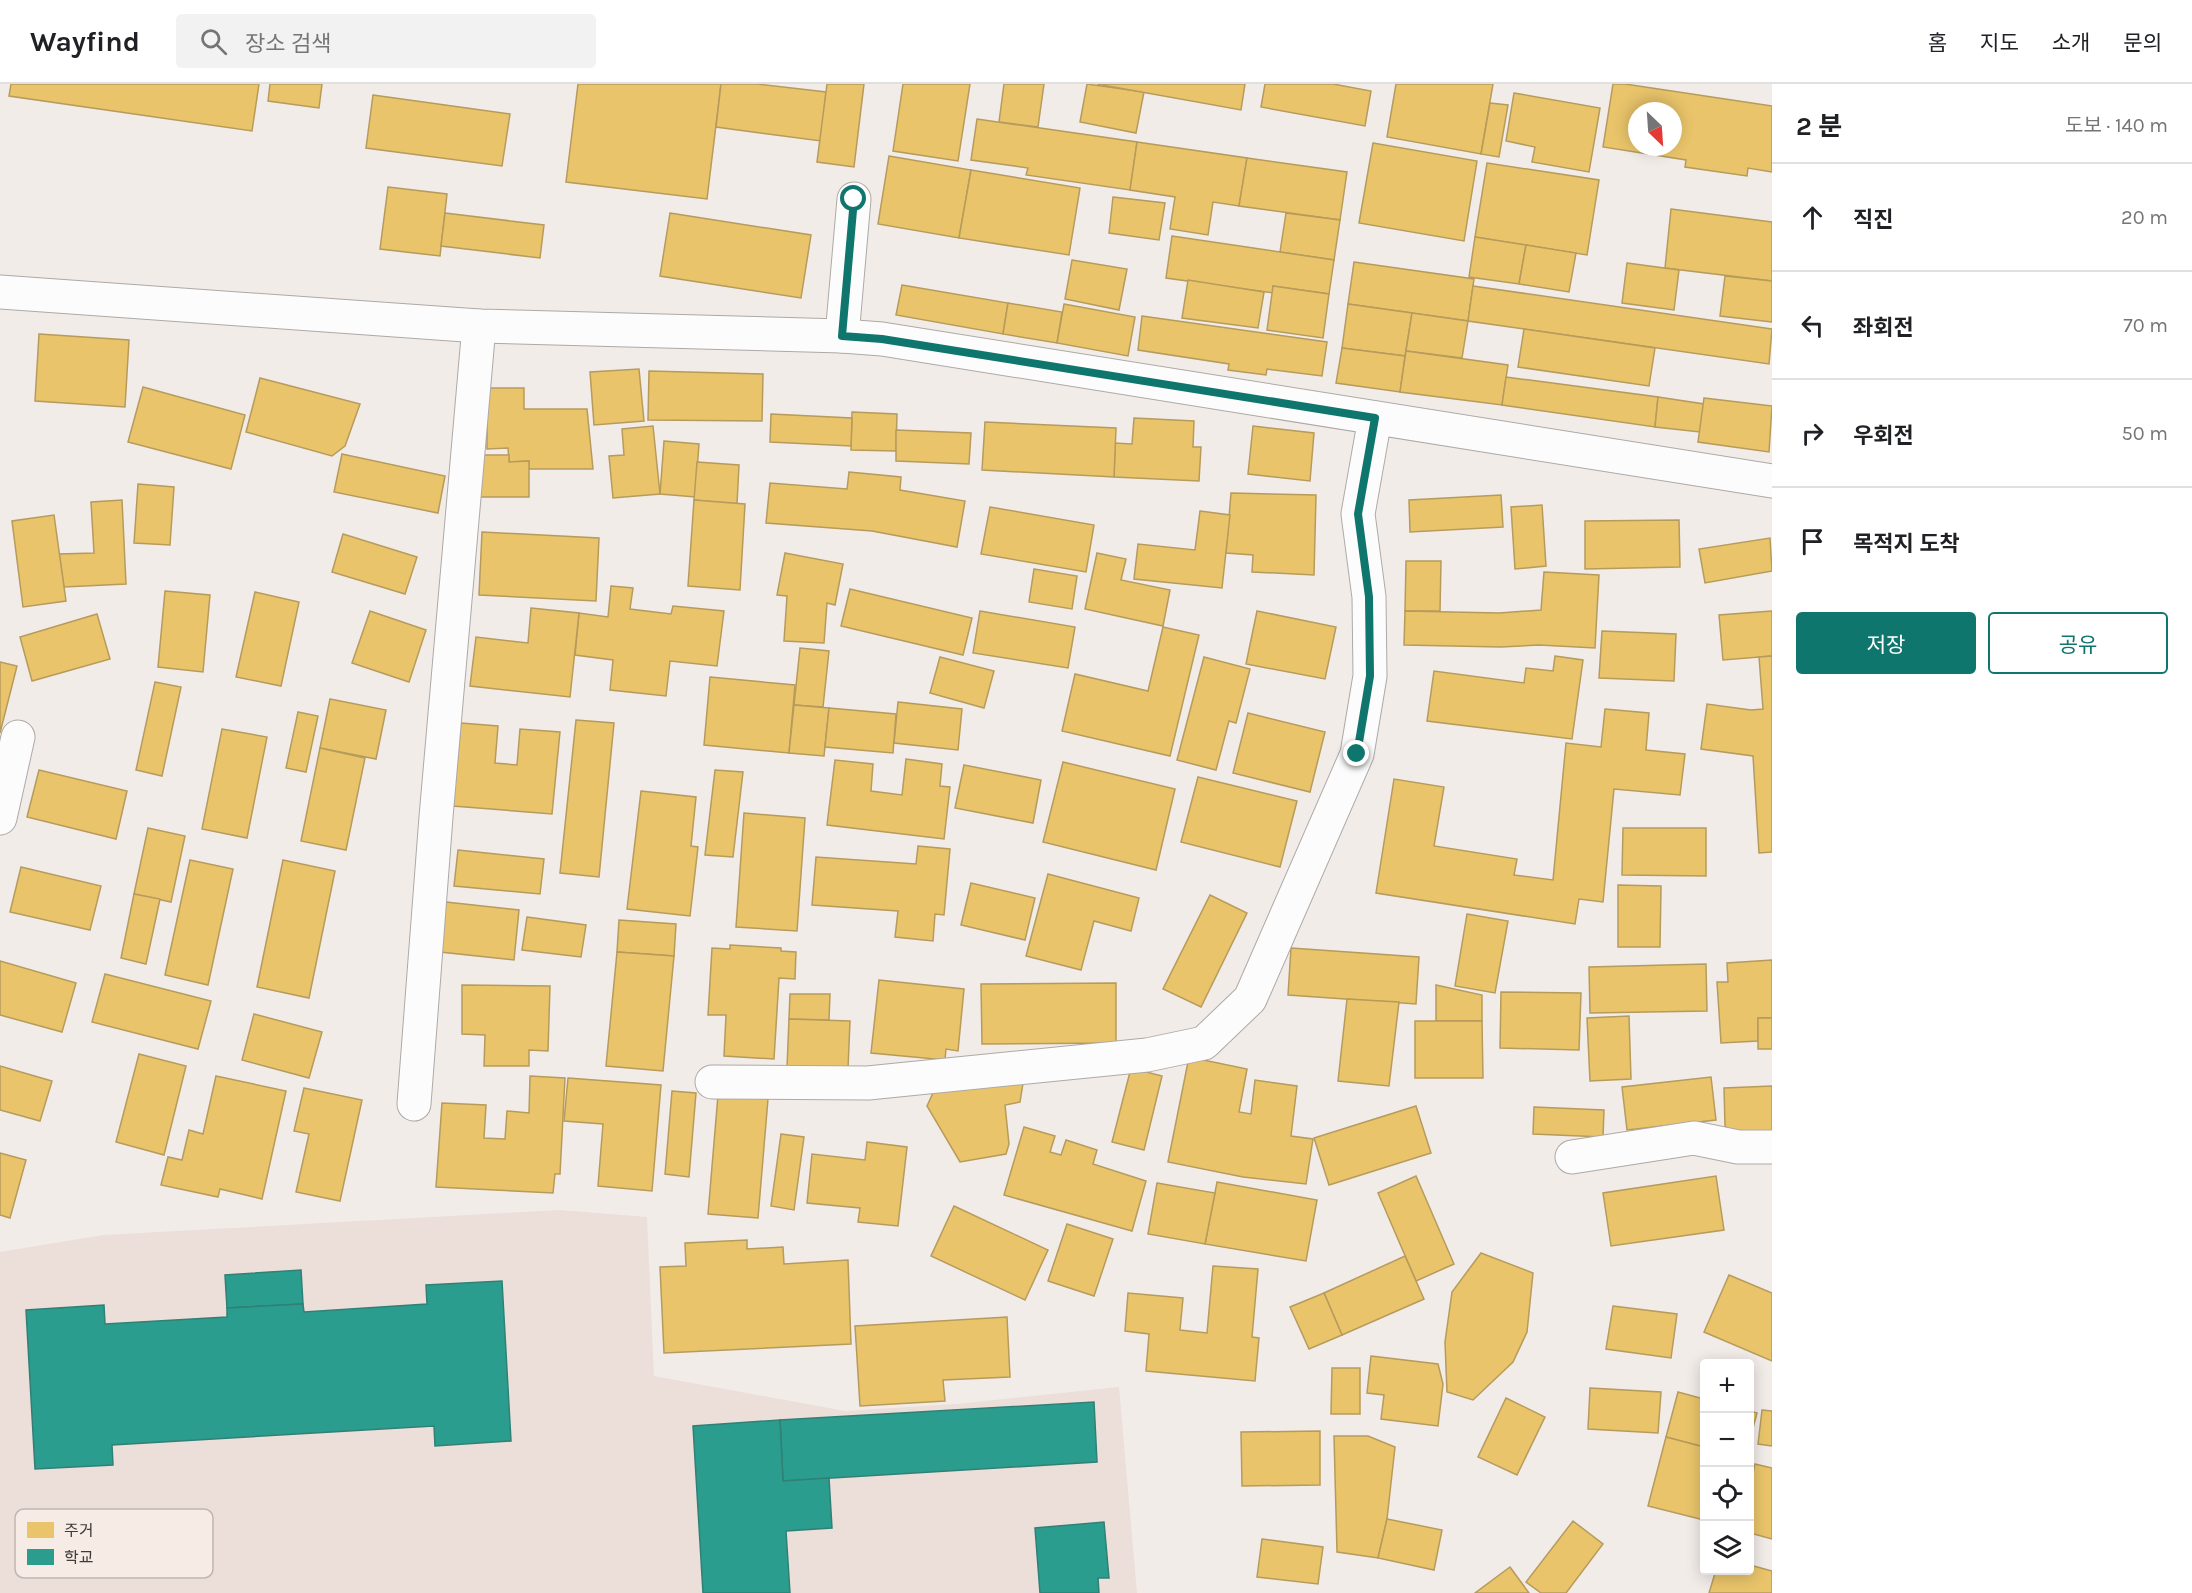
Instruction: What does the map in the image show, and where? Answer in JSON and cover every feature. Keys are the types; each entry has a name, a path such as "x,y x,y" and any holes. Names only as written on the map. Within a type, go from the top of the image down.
{"street":[{"path":"842,336 854,199"},
{"path":"0,292 479,326 842,336 894,341 1772,481"},
{"path":"414,1104 437,806 479,326"},
{"path":"712,1082 868,1083 1146,1055 1204,1043 1250,999 1357,754 1370,676 1369,597 1358,514 1375,418"},
{"path":"0,818 18,737"},
{"path":"1572,1157 1694,1138 1738,1147 1772,1147"}],"shaded area":[{"path":"560,1210 647,1217 654,1376 845,1411 956,1404 1119,1387 1137,1593 0,1593 0,1252 103,1235"}],"building: 주거":[{"path":"11,84 259,84 252,131 9,96"},
{"path":"270,84 322,84 319,108 268,101"},
{"path":"578,84 721,84 707,199 566,182"},
{"path":"721,84 757,84 826,92 821,141 716,127"},
{"path":"827,84 864,84 854,167 817,162"},
{"path":"903,84 970,84 958,161 893,151"},
{"path":"1004,84 1044,84 1038,127 999,122"},
{"path":"1087,84 1144,92 1136,133 1080,122"},
{"path":"1097,84 1245,84 1241,110"},
{"path":"1265,84 1333,84 1371,91 1365,126 1261,107"},
{"path":"1396,84 1493,84 1481,154 1387,137"},
{"path":"1613,84 1772,106 1772,172 1748,168 1747,176 1685,167 1686,160 1660,156 1682,156 1682,102 1628,102 1628,151 1603,147"},
{"path":"1514,93 1600,108 1589,172 1532,162 1535,147 1506,141"},
{"path":"373,95 510,114 502,166 366,148"},
{"path":"1490,103 1508,105 1499,157 1481,154"},
{"path":"977,119 1137,142 1130,190 1026,175 1028,168 971,160"},
{"path":"1137,142 1247,158 1239,206 1213,202 1208,235 1170,229 1175,197 1130,190"},
{"path":"1373,143 1477,161 1464,241 1359,223"},
{"path":"889,156 971,170 959,238 878,224"},
{"path":"1247,158 1347,172 1340,220 1239,206"},
{"path":"1487,163 1599,180 1587,255 1475,237"},
{"path":"971,170 1080,188 1069,255 959,238"},
{"path":"388,187 447,194 440,256 380,249"},
{"path":"1113,197 1165,203 1159,240 1109,233"},
{"path":"1671,209 1772,222 1772,281 1665,268"},
{"path":"445,213 544,225 540,258 441,246"},
{"path":"670,213 811,235 801,298 660,276"},
{"path":"1286,213 1340,220 1334,260 1280,252"},
{"path":"1172,236 1334,260 1329,294 1273,286 1273,293 1166,278"},
{"path":"1475,237 1526,245 1519,284 1469,277"},
{"path":"1526,245 1576,253 1569,292 1519,284"},
{"path":"1072,260 1127,269 1119,310 1065,299"},
{"path":"1354,262 1474,279 1468,321 1348,304"},
{"path":"1627,263 1679,270 1674,310 1622,303"},
{"path":"1725,276 1772,281 1772,322 1720,316"},
{"path":"1188,280 1264,292 1258,328 1182,318"},
{"path":"902,285 1008,303 1003,334 896,315"},
{"path":"1273,286 1329,294 1323,338 1267,330"},
{"path":"1473,286 1772,329 1769,364 1468,321"},
{"path":"1008,303 1062,312 1057,343 1003,334"},
{"path":"1064,304 1135,317 1128,356 1057,343"},
{"path":"1348,304 1412,313 1405,356 1342,348"},
{"path":"1412,313 1468,321 1462,358 1406,351"},
{"path":"1142,316 1327,342 1322,376 1267,369 1266,375 1228,370 1229,364 1138,350"},
{"path":"1524,329 1655,348 1649,386 1518,367"},
{"path":"39,334 129,340 125,407 35,401"},
{"path":"1342,348 1405,356 1400,392 1336,383"},
{"path":"1406,351 1508,365 1502,405 1400,392"},
{"path":"639,369 644,421 594,425 590,372"},
{"path":"649,371 763,374 762,421 648,420"},
{"path":"1506,377 1658,397 1655,427 1502,405"},
{"path":"260,378 360,404 345,446 332,456 246,432"},
{"path":"143,387 245,415 231,469 128,442"},
{"path":"487,388 524,388 524,409 587,409 593,469 529,469 529,461 509,462 508,448 487,449"},
{"path":"1658,397 1704,404 1700,432 1655,427"},
{"path":"1704,398 1772,406 1769,452 1698,442"},
{"path":"852,412 897,414 896,451 851,450"},
{"path":"771,414 852,418 851,446 770,442"},
{"path":"1134,418 1194,421 1193,447 1201,447 1199,481 1114,477 1115,443 1132,444"},
{"path":"985,422 1116,428 1114,477 982,470"},
{"path":"653,426 660,494 613,498 609,456 624,455 622,429"},
{"path":"1253,426 1314,433 1310,481 1248,474"},
{"path":"896,430 971,433 969,464 896,461"},
{"path":"664,441 699,444 695,497 660,494"},
{"path":"342,454 445,476 438,513 334,492"},
{"path":"479,455 509,455 509,462 529,461 529,497 480,497"},
{"path":"697,462 739,465 737,504 694,500"},
{"path":"849,472 901,477 900,490 965,501 957,547 872,531 766,523 770,483 847,489"},
{"path":"138,484 174,487 170,545 134,543"},
{"path":"1231,493 1316,495 1314,575 1252,572 1253,555 1226,553"},
{"path":"1501,495 1503,527 1410,532 1409,500"},
{"path":"122,500 126,584 64,587 59,554 94,553 91,502"},
{"path":"694,500 745,504 740,590 688,586"},
{"path":"1542,505 1546,566 1515,569 1511,507"},
{"path":"990,507 1094,525 1086,572 981,554"},
{"path":"1200,511 1230,515 1222,588 1134,579 1138,544 1195,550"},
{"path":"54,515 66,601 23,607 12,521"},
{"path":"1679,520 1680,567 1585,569 1585,521"},
{"path":"482,532 599,538 596,601 479,595"},
{"path":"343,534 417,557 405,594 332,572"},
{"path":"1770,538 1772,571 1705,583 1699,549"},
{"path":"785,553 843,564 835,605 827,603 824,643 784,641 787,596 777,595"},
{"path":"1097,553 1126,559 1121,580 1170,590 1163,626 1085,609"},
{"path":"1406,561 1441,561 1440,611 1405,611"},
{"path":"1034,569 1077,576 1072,609 1029,602"},
{"path":"1544,572 1599,575 1595,648 1539,645 1501,647 1404,645 1405,611 1499,613 1541,610"},
{"path":"611,586 633,588 630,609 671,614 673,606 724,611 717,666 670,661 666,696 610,690 613,660 575,655 579,613 608,617"},
{"path":"850,589 972,618 963,655 841,626"},
{"path":"165,591 210,595 203,672 158,667"},
{"path":"255,592 299,602 281,686 236,677"},
{"path":"531,608 579,613 570,697 470,686 476,637 528,643"},
{"path":"370,611 426,630 409,682 352,663"},
{"path":"980,611 1075,627 1068,668 973,653"},
{"path":"1257,611 1336,627 1325,679 1246,664"},
{"path":"1772,611 1772,656 1723,660 1719,615"},
{"path":"97,614 110,659 32,681 20,637"},
{"path":"1163,627 1199,635 1170,756 1062,731 1075,674 1148,691"},
{"path":"1602,631 1676,634 1674,681 1599,678"},
{"path":"800,648 829,651 823,707 794,705"},
{"path":"1555,656 1583,660 1572,739 1427,721 1434,671 1524,683 1526,668 1553,671"},
{"path":"1772,656 1772,852 1759,853 1753,756 1701,749 1707,704 1751,710 1763,709 1759,657"},
{"path":"940,657 994,671 984,708 930,693"},
{"path":"1204,657 1250,669 1236,723 1229,721 1216,770 1177,760"},
{"path":"0,662 17,666 0,733"},
{"path":"710,677 795,685 789,753 704,745"},
{"path":"155,682 181,687 162,776 136,770"},
{"path":"330,699 386,710 376,759 320,748"},
{"path":"898,702 962,709 958,750 894,743"},
{"path":"794,705 829,708 824,756 789,753"},
{"path":"829,708 896,714 893,753 825,747"},
{"path":"1605,709 1649,713 1646,750 1685,754 1680,795 1614,789 1603,902 1579,899 1575,924 1376,893 1394,779 1444,787 1434,846 1517,859 1514,875 1553,880 1566,743 1601,747"},
{"path":"298,712 318,716 306,772 286,768"},
{"path":"1248,713 1325,732 1310,792 1233,773"},
{"path":"576,720 614,723 599,877 560,873"},
{"path":"461,723 498,726 495,763 517,765 520,729 560,732 552,814 453,806"},
{"path":"222,729 267,737 247,838 202,829"},
{"path":"320,748 365,758 346,850 301,841"},
{"path":"906,759 942,764 940,786 950,787 944,839 827,825 835,760 873,764 871,791 902,795"},
{"path":"1063,762 1175,789 1156,870 1043,842"},
{"path":"964,765 1041,780 1033,823 955,808"},
{"path":"39,770 127,791 116,839 27,817"},
{"path":"715,770 743,772 733,857 705,855"},
{"path":"1198,777 1297,801 1280,867 1181,842"},
{"path":"641,791 696,797 691,846 698,847 690,916 627,909"},
{"path":"744,813 805,818 797,931 736,927"},
{"path":"148,828 185,836 171,902 134,894"},
{"path":"1623,828 1706,828 1706,876 1622,875"},
{"path":"918,846 950,849 944,915 935,914 933,941 895,937 898,911 812,905 816,857 916,864"},
{"path":"458,850 544,859 540,894 454,886"},
{"path":"190,860 233,869 208,985 165,975"},
{"path":"283,860 335,871 309,998 257,987"},
{"path":"21,867 101,886 90,930 10,912"},
{"path":"1048,874 1139,898 1131,931 1094,921 1081,970 1026,956"},
{"path":"971,883 1035,898 1025,940 961,925"},
{"path":"1618,885 1661,886 1660,947 1618,947"},
{"path":"134,894 160,899 146,964 121,958"},
{"path":"1210,895 1247,913 1201,1007 1163,989"},
{"path":"446,902 519,910 514,960 440,952"},
{"path":"1467,914 1508,921 1495,993 1455,986"},
{"path":"527,917 586,925 581,957 522,950"},
{"path":"619,920 676,924 674,956 617,952"},
{"path":"730,945 781,948 781,951 796,952 795,979 779,978 774,1059 724,1056 726,1015 708,1015 712,948 730,949"},
{"path":"1291,948 1419,957 1416,1004 1288,995"},
{"path":"617,952 674,956 663,1071 606,1066"},
{"path":"1772,960 1772,1018 1758,1018 1758,1041 1721,1043 1717,982 1728,982 1727,963"},
{"path":"0,961 76,983 62,1032 0,1015"},
{"path":"1706,964 1707,1011 1590,1013 1589,967"},
{"path":"105,974 211,1001 198,1049 92,1022"},
{"path":"879,980 964,989 958,1051 946,1049 945,1060 871,1053"},
{"path":"1116,983 1116,1043 982,1044 981,984"},
{"path":"462,985 550,986 548,1051 529,1050 529,1066 484,1066 485,1035 462,1034"},
{"path":"1436,985 1482,995 1482,1021 1436,1021"},
{"path":"1501,992 1581,993 1579,1050 1500,1048"},
{"path":"790,994 830,994 829,1020 789,1019"},
{"path":"1347,999 1399,1002 1389,1086 1338,1081"},
{"path":"254,1014 322,1032 309,1078 242,1060"},
{"path":"1629,1016 1631,1079 1590,1081 1587,1018"},
{"path":"1758,1018 1772,1018 1772,1049 1758,1049"},
{"path":"789,1019 850,1021 848,1069 787,1067"},
{"path":"1415,1021 1482,1021 1483,1078 1415,1078"},
{"path":"139,1054 186,1066 164,1155 116,1142"},
{"path":"1189,1057 1247,1069 1239,1112 1251,1114 1255,1080 1297,1086 1291,1136 1313,1139 1306,1184 1243,1177 1168,1162"},
{"path":"0,1066 52,1081 40,1121 0,1110"},
{"path":"1131,1068 1162,1076 1144,1150 1112,1142"},
{"path":"216,1076 286,1091 262,1199 220,1189 218,1197 161,1185 168,1157 182,1160 189,1130 203,1134"},
{"path":"530,1076 565,1078 560,1174 555,1174 553,1193 436,1187 442,1103 486,1105 484,1138 505,1139 507,1111 529,1113"},
{"path":"1024,1077 1020,1102 1005,1105 1009,1144 1006,1154 960,1162 927,1106 934,1091"},
{"path":"1711,1077 1716,1120 1627,1130 1622,1087"},
{"path":"568,1078 661,1085 652,1191 598,1186 603,1124 564,1121"},
{"path":"1772,1086 1772,1133 1735,1134 1725,1126 1724,1088"},
{"path":"304,1088 362,1100 340,1201 296,1192 309,1134 294,1131"},
{"path":"672,1091 696,1093 689,1177 665,1174"},
{"path":"718,1095 768,1099 758,1218 708,1214"},
{"path":"1416,1106 1431,1153 1329,1185 1314,1138"},
{"path":"1534,1107 1604,1110 1603,1137 1533,1134"},
{"path":"1024,1127 1055,1136 1050,1152 1061,1155 1066,1140 1097,1150 1093,1164 1146,1181 1132,1231 1004,1195"},
{"path":"781,1134 804,1137 794,1210 771,1206"},
{"path":"867,1142 907,1147 898,1226 858,1222 860,1208 807,1203 812,1154 865,1160"},
{"path":"0,1153 26,1160 10,1218 0,1215"},
{"path":"1416,1176 1454,1264 1416,1281 1378,1193"},
{"path":"1716,1176 1724,1230 1611,1246 1603,1193"},
{"path":"1217,1182 1317,1200 1306,1261 1205,1244"},
{"path":"1157,1183 1215,1193 1205,1244 1148,1234"},
{"path":"954,1206 1048,1250 1025,1300 931,1256"},
{"path":"1067,1224 1113,1239 1094,1296 1048,1281"},
{"path":"747,1240 747,1249 783,1247 784,1264 848,1260 851,1344 664,1353 660,1267 686,1266 685,1243"},
{"path":"1481,1253 1533,1273 1527,1332 1513,1362 1473,1400 1447,1392 1445,1342 1452,1292"},
{"path":"1405,1256 1424,1299 1342,1335 1324,1293"},
{"path":"1213,1266 1258,1269 1252,1337 1259,1338 1255,1381 1146,1371 1149,1334 1125,1331 1128,1293 1183,1298 1180,1330 1207,1333"},
{"path":"1729,1275 1772,1293 1772,1361 1704,1332"},
{"path":"1324,1293 1342,1335 1309,1349 1290,1307"},
{"path":"1613,1306 1677,1314 1671,1358 1606,1349"},
{"path":"1007,1317 1010,1377 943,1380 945,1401 860,1406 855,1326"},
{"path":"1371,1356 1438,1364 1443,1384 1438,1426 1381,1419 1384,1395 1367,1393"},
{"path":"1332,1368 1360,1368 1360,1414 1331,1414"},
{"path":"1590,1388 1661,1392 1658,1433 1588,1429"},
{"path":"1678,1392 1700,1398 1700,1446 1666,1437"},
{"path":"1506,1398 1545,1417 1517,1475 1478,1457"},
{"path":"1762,1410 1772,1411 1772,1446 1758,1444"},
{"path":"1320,1431 1320,1485 1242,1486 1241,1432"},
{"path":"1334,1436 1368,1436 1395,1447 1387,1519 1378,1558 1337,1552"},
{"path":"1666,1437 1700,1446 1700,1519 1648,1506"},
{"path":"1755,1464 1772,1468 1772,1539 1754,1534"},
{"path":"1387,1519 1442,1530 1434,1570 1378,1558"},
{"path":"1573,1521 1603,1544 1566,1593 1541,1593 1526,1582"},
{"path":"1262,1539 1323,1547 1318,1584 1257,1577"},
{"path":"1754,1566 1772,1571 1772,1593 1709,1593 1714,1575 1754,1575"},
{"path":"1510,1567 1529,1593 1475,1593"}],"building: 학교":[{"path":"301,1270 303,1304 227,1308 225,1275"},
{"path":"502,1281 511,1441 435,1446 434,1426 112,1445 113,1465 35,1469 26,1310 104,1305 105,1324 227,1317 227,1308 303,1304 304,1312 427,1304 426,1285"},
{"path":"1094,1402 1097,1462 783,1481 780,1420"},
{"path":"780,1420 783,1481 829,1478 832,1528 786,1531 790,1593 703,1593 693,1426"},
{"path":"1104,1522 1109,1578 1098,1578 1099,1593 1040,1593 1035,1528"}],"route":[{"path":"854,199 842,336 882,339 1375,418 1358,514 1369,597 1370,676 1357,754"}]}
